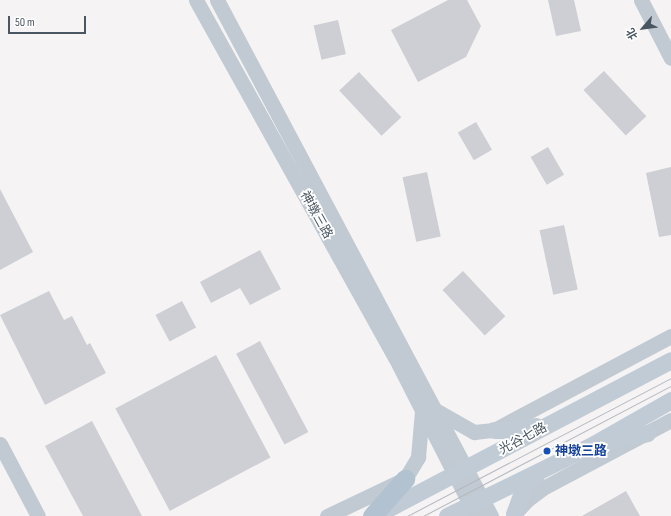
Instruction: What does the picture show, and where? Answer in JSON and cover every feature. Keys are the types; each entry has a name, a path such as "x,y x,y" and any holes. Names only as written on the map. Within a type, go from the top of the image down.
{"main road":[{"path":"648,372 671,349"},
{"name":"光谷七路","path":"373,516 671,360"},
{"path":"446,516 476,506 594,444 671,400"},
{"path":"494,430 518,430 554,422"},
{"path":"594,444 647,433"},
{"path":"514,515 522,489 539,472"},
{"path":"373,516 406,479"}],"street":[{"name":"神墩三路","path":"196,0 428,410"},
{"name":"神墩三路","path":"217,0 460,471 476,506 491,516"},
{"path":"641,0 671,58"},
{"path":"327,516 406,479 418,457 428,410 474,432 494,430 671,336"},
{"path":"514,515 526,500 543,488 671,420"},
{"path":"0,444 38,516"}],"building":[{"path":"448,0 467,0 481,26 466,57 418,82 391,30"},
{"path":"548,0 574,0 581,31 556,36"},
{"path":"338,20 346,54 322,60 314,26"},
{"path":"604,71 646,116 626,135 584,90"},
{"path":"359,72 401,117 382,136 339,90"},
{"path":"476,122 492,150 474,160 458,132"},
{"path":"548,147 564,175 547,185 531,157"},
{"path":"671,167 671,235 659,237 646,173"},
{"path":"427,172 441,237 416,242 403,177"},
{"path":"0,189 33,252 0,270"},
{"path":"564,225 578,290 553,295 540,230"},
{"path":"260,250 281,289 250,305 240,288 211,303 200,282"},
{"path":"463,271 505,316 485,335 443,290"},
{"path":"49,291 64,320 72,316 87,345 90,343 106,373 45,405 0,315"},
{"path":"182,301 196,327 170,342 156,315"},
{"path":"260,341 308,432 285,445 236,354"},
{"path":"216,355 270,457 170,511 115,409"},
{"path":"92,421 142,516 83,516 45,446"},
{"path":"626,491 640,516 582,516"}],"tram line":[{"path":"407,516 671,378"},
{"path":"423,516 671,386"}],"place":[{"name":"神墩三路","path":"547,451"}]}
